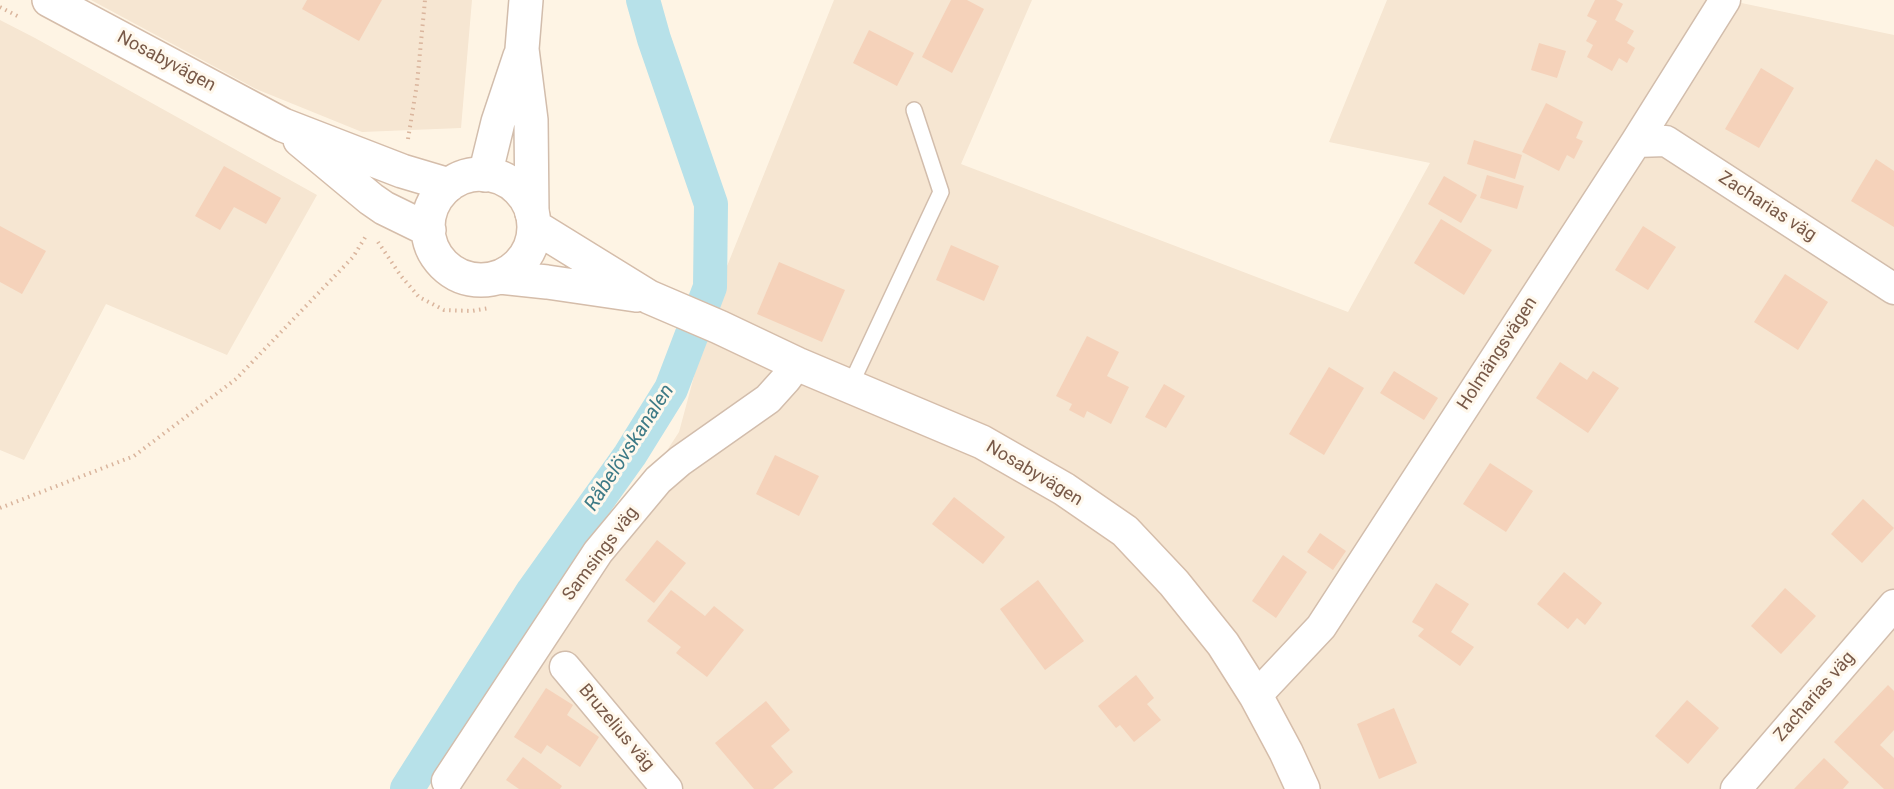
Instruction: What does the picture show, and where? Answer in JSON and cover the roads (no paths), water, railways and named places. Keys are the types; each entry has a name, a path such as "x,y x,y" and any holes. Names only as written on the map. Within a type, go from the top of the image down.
{"main road":[{"name":"Nosabyvägen","path":"49,0 283,125 402,171 449,185"},
{"path":"526,0 522,49 531,120 533,219 533,237 525,257 510,272 500,277 476,280 464,277 453,272 435,254 429,230 433,205 440,194 449,185 466,177 496,176 514,186 528,202 533,219"},
{"path":"485,175 498,122 522,49"},
{"name":"Nosabyvägen","path":"283,125 341,175 384,208 429,230"},
{"name":"Nosabyvägen","path":"533,219 662,303 797,364 982,442 1064,489 1125,531 1174,583 1223,644 1256,696 1287,752 1303,789"},
{"name":"Nosabyvägen","path":"500,277 547,282 662,303"}],"street":[{"name":"Holmängsvägen","path":"1256,696 1321,627 1636,142 1725,0"},
{"name":"Zacharias väg","path":"1636,142 1666,141 1894,289"},
{"name":"Samsings väg","path":"447,781 598,552 658,480 680,461 768,399 797,364"},
{"name":"Zacharias väg","path":"1736,789 1894,605"},
{"name":"Bruzelius väg","path":"565,667 667,789"}],"lane":[{"path":"850,386 941,192 914,110"}],"waterway":[{"name":"Råbelövskanalen","path":"407,789 533,591 630,455 671,389 710,287 711,204 654,39 643,0"}]}
